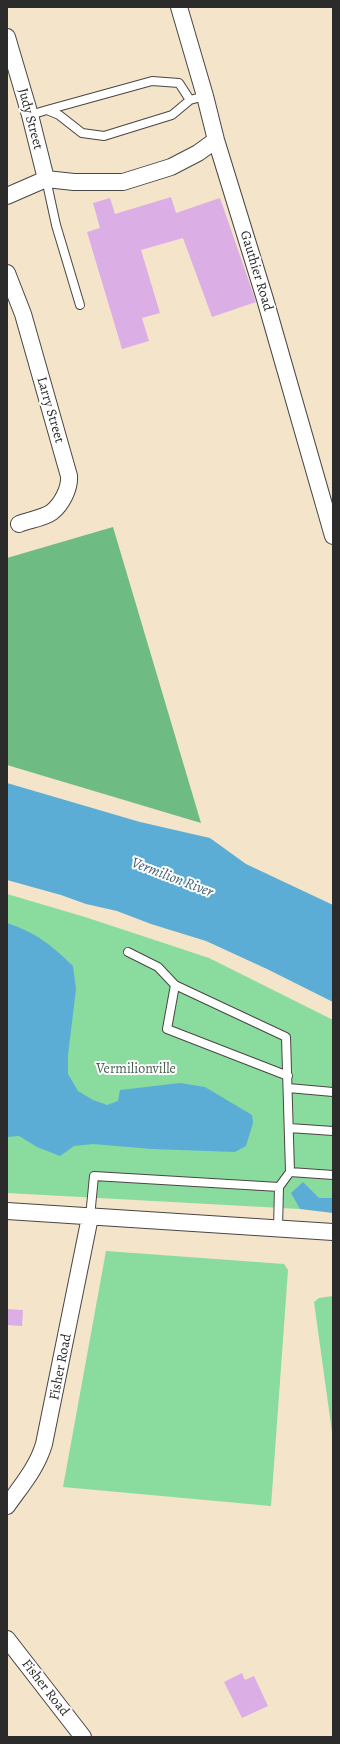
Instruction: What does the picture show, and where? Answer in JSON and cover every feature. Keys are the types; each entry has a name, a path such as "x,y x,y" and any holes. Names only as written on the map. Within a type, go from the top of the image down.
{"street":[{"name":"Gauthier Road","path":"179,7 198,98 216,140 265,300 333,536"},
{"name":"Judy Street","path":"7,37 30,115 46,179"},
{"path":"7,196 46,179 74,182 123,182 171,167 198,153 216,140"},
{"name":"Larry Street","path":"7,273 23,314 70,482 66,492 52,512 20,524"},
{"path":"7,1211 90,1218 333,1232"},
{"name":"Fisher Road","path":"7,1506 31,1474 40,1458 90,1218"},
{"name":"Fisher Road","path":"7,1639 83,1737"}],"lane":[{"path":"30,115 46,110 152,81 179,83 198,98 172,115 104,136 82,133 59,115 46,110"},
{"path":"46,179 56,225 80,305"},
{"path":"128,952 158,967 175,985 286,1037 290,1172 279,1187 278,1228"},
{"path":"175,985 167,1029 288,1076"},
{"path":"288,1088 333,1092"},
{"path":"289,1128 333,1131"},
{"path":"290,1172 333,1175"},
{"path":"90,1218 94,1176 279,1187"}],"green space":[{"path":"113,527 201,823 7,765 7,558"},
{"name":"Vermilionville","path":"7,894 85,917 209,958 333,1020 333,1207 300,1209 7,1193"},
{"path":"106,1251 284,1264 288,1270 271,1506 63,1487"},
{"path":"333,1296 333,1439 314,1302 319,1298"}],"water":[{"name":"Vermilion River","path":"7,783 140,822 210,838 246,864 333,905 333,1002 206,941 151,924 117,911 86,904 61,895 7,880"},
{"path":"7,923 27,931 43,940 73,966 76,989 68,1055 68,1074 78,1091 93,1100 107,1105 118,1101 120,1090 180,1083 205,1087 252,1115 253,1123 246,1146 235,1152 152,1149 93,1144 74,1146 60,1156 37,1147 19,1136 7,1137"},
{"path":"303,1182 319,1198 333,1198 333,1213 300,1209 291,1193"}],"building":[{"path":"171,197 176,213 220,198 256,302 212,317 183,238 141,250 160,313 142,318 149,341 122,349 87,232 100,228 93,203 110,198 115,214"},
{"path":"7,1309 23,1310 22,1326 7,1325"},
{"path":"242,1673 245,1680 254,1676 268,1706 242,1718 224,1682"}]}
